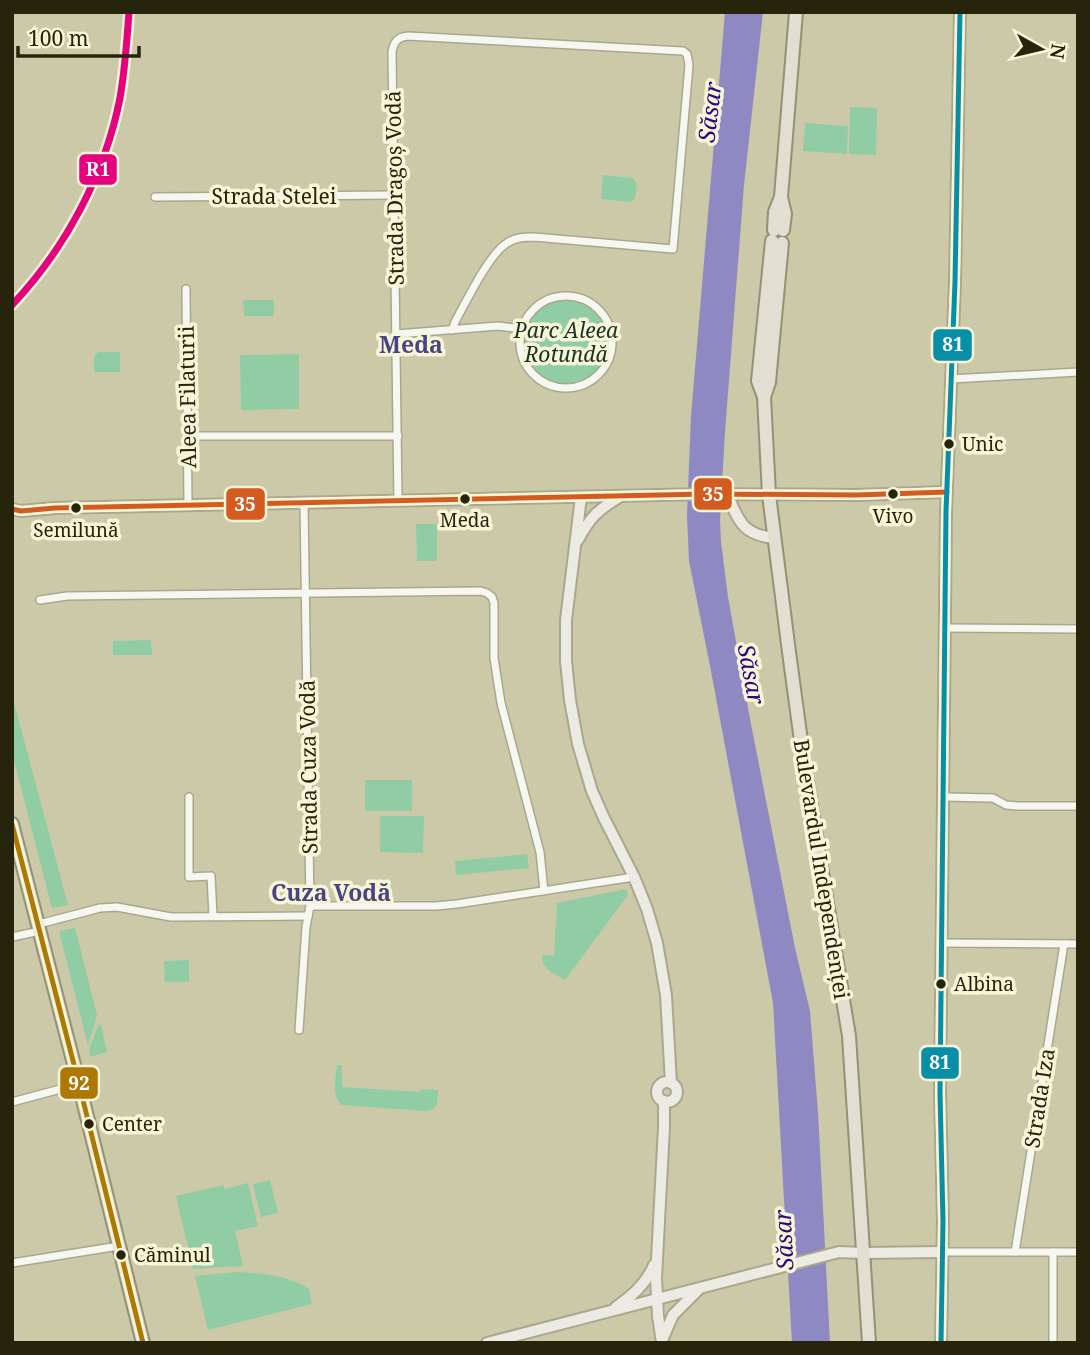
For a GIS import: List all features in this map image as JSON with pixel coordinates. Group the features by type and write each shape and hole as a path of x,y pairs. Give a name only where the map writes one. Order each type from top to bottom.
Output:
{"main road":[{"name":"Bulevardul Independenței","path":"796,12 781,197 785,214 778,236 758,381 764,397 769,495 804,763 849,1036 869,1343"},
{"path":"12,824 143,1343"}],"street":[{"path":"941,1343 943,1221 940,1093 945,628 960,12"},
{"name":"Strada Dragoș Vodă","path":"398,501 392,52 397,40 408,36 678,49 687,54 689,65 673,249 534,237 517,238 508,242 493,258 452,330"},
{"name":"Strada Stelei","path":"155,197 394,195"},
{"name":"Aleea Filaturii","path":"186,289 188,505"},
{"path":"560,296 583,299 601,312 609,325 612,340 610,355 604,369 587,384 572,388 550,386 537,378 524,361 520,345 522,329 533,310 545,301 560,296"},
{"path":"396,334 498,326 522,329"},
{"path":"951,379 1078,372"},
{"path":"188,436 398,436"},
{"path":"12,509 21,511 188,505 947,492"},
{"path":"727,494 737,518 750,532 761,537 775,538"},
{"path":"581,497 565,635 574,721 584,767 593,792 634,877 649,918 661,960 667,1004 668,1083 659,1086 657,1092 659,1098 668,1101 656,1259 662,1342"},
{"path":"575,545 596,512 618,497"},
{"name":"Strada Cuza Vodă","path":"299,1030 310,906 304,503"},
{"path":"12,517 33,509"},
{"path":"40,600 67,596 487,593 494,603 493,648 497,681 540,852 544,891"},
{"path":"945,628 1078,629"},
{"path":"189,797 190,877 211,876 212,916"},
{"path":"943,797 993,798 1006,805 1017,806 1078,806"},
{"path":"310,906 436,906 634,877"},
{"path":"12,937 100,908 130,909 171,917 308,916"},
{"path":"942,943 1078,944"},
{"name":"Strada Iza","path":"1014,1252 1064,944"},
{"path":"12,1102 79,1084"},
{"path":"12,1263 119,1246"},
{"path":"487,1343 839,1252 1078,1252"},
{"path":"1053,1252 1053,1343"},
{"path":"612,1310 634,1295 652,1271 656,1259"},
{"path":"662,1342 673,1315 698,1289"}],"green space":[{"path":"850,107 877,108 876,155 849,154"},
{"path":"805,123 848,126 847,154 803,151"},
{"path":"603,175 632,178 636,184 635,198 630,202 601,199"},
{"name":"Parc Aleea Rotundă","path":"566,298 583,302 597,311 606,325 610,342 606,359 597,373 583,382 566,386 549,382 535,373 526,359 522,342 526,325 535,311 549,302"},
{"path":"243,300 274,300 274,316 244,316"},
{"path":"99,352 120,352 120,372 94,372 94,356"},
{"path":"299,354 299,409 241,410 240,355"},
{"path":"416,524 437,524 437,561 417,561"},
{"path":"151,640 152,655 113,655 113,641"},
{"path":"12,695 68,905 52,908 12,753"},
{"path":"365,780 412,780 412,811 365,811"},
{"path":"380,816 424,816 423,853 380,852"},
{"path":"527,854 529,868 456,875 455,861"},
{"path":"626,889 628,895 565,980 546,967 542,955 554,956 557,903"},
{"path":"75,928 97,1015 88,1045 59,931"},
{"path":"189,960 189,982 165,982 164,961"},
{"path":"101,1024 107,1052 90,1057 89,1049"},
{"path":"337,1065 342,1065 342,1087 420,1092 421,1089 438,1090 437,1105 432,1110 425,1111 342,1105 335,1092"},
{"path":"270,1180 278,1213 261,1217 253,1184"},
{"path":"248,1183 258,1226 235,1231 243,1266 193,1269 176,1196 223,1185 225,1189"},
{"path":"235,1272 264,1274 301,1284 309,1289 312,1304 208,1330 195,1276"}],"shaded area":[{"path":"725,12 763,12 744,185 725,432 721,542 750,719 810,1011 830,1343 792,1343 773,1003 689,561 687,516 691,416"}],"transit line":[{"name":"R1","path":"12,305 50,259 81,209 93,182 120,98 129,12"},
{"name":"81","path":"941,1343 943,1221 940,1093 946,512 955,282 960,12"},
{"name":"35","path":"12,509 21,511 55,508 706,494 856,495 947,492"},
{"name":"92","path":"12,824 143,1343"}],"place":[{"name":"Unic","path":"949,444"},
{"name":"Vivo","path":"893,494"},
{"name":"Meda","path":"465,499"},
{"name":"Semilună","path":"76,508"},
{"name":"Albina","path":"941,984"},
{"name":"Center","path":"89,1124"},
{"name":"Căminul","path":"121,1255"}],"district":[{"name":"Meda","path":"411,344"},
{"name":"Cuza Vodă","path":"331,892"}],"water label":[{"name":"Săsar","path":"709,112"},
{"name":"Săsar","path":"752,674"},
{"name":"Săsar","path":"783,1240"}]}
